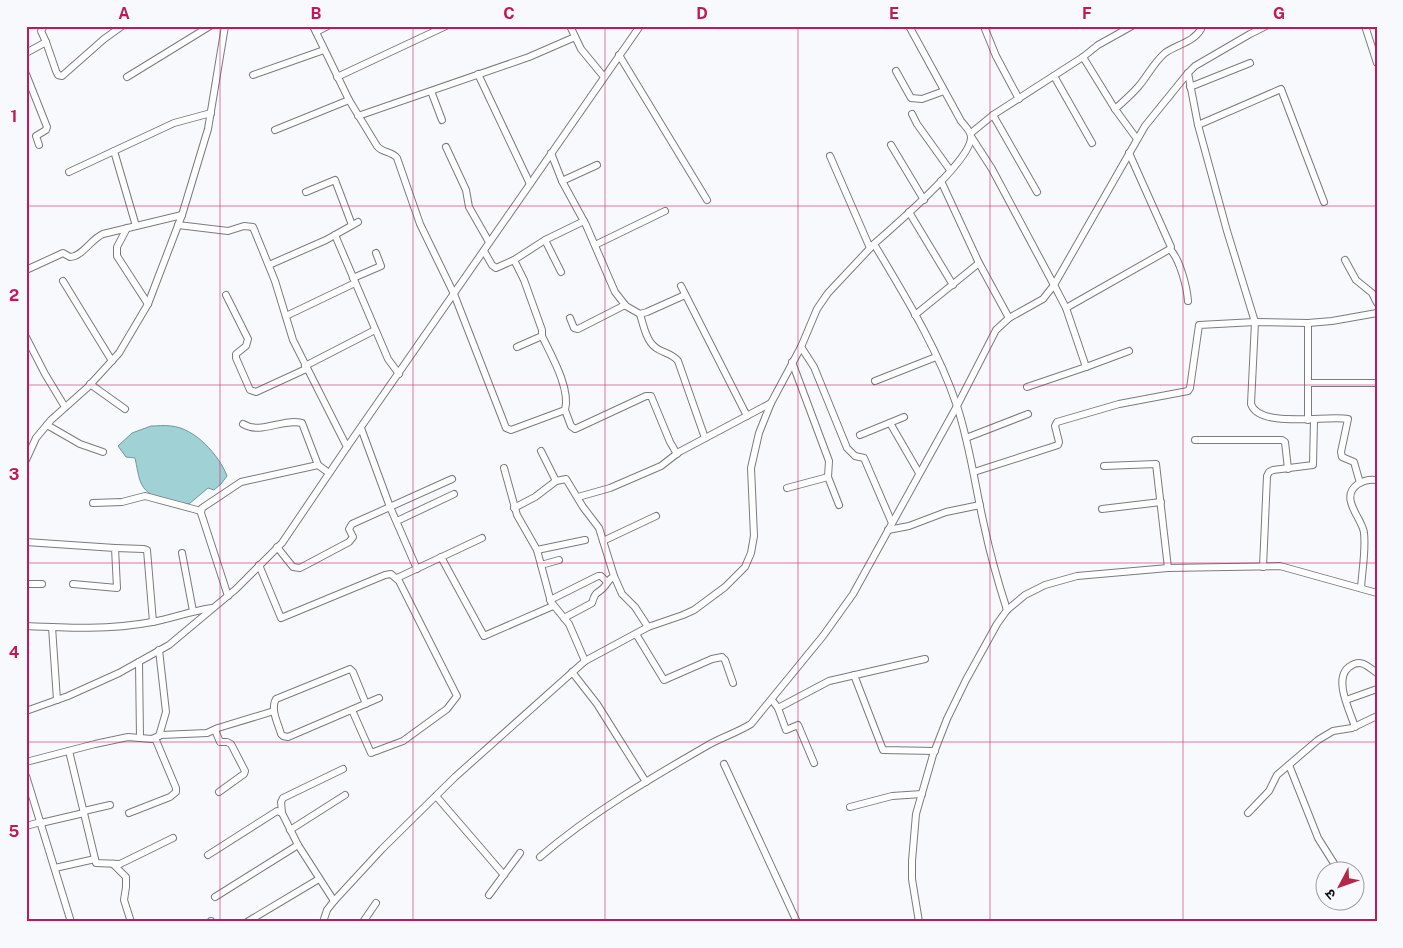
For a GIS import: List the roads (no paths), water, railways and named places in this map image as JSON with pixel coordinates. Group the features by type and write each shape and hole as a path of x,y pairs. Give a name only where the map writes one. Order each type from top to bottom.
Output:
{"street":[{"path":"41,28 56,72 62,76 104,39 122,26"},
{"path":"127,77 210,26"},
{"path":"26,460 36,438 46,425 120,353 148,304 182,215 208,129 225,26"},
{"path":"328,26 314,29 358,116 380,149 398,158 420,224 454,294 506,428 511,430 565,410"},
{"path":"337,77 446,26"},
{"path":"570,26 581,49 604,77"},
{"path":"26,711 58,700 119,673 169,645 228,596 277,547 640,26"},
{"path":"909,26 961,121 992,169 1066,308 1086,367"},
{"path":"324,921 327,910 334,901 382,849 436,796 585,661 648,627 694,610 725,587 745,567 751,553 754,536 751,468 759,433 771,403 801,347 818,309 828,293 872,246 924,200 965,155 970,146 971,136 993,115 1083,57 1098,45 1132,26"},
{"path":"1115,110 1137,88 1163,55 1175,46 1191,40 1201,30 1200,26"},
{"path":"540,857 570,833 646,782 718,740 751,724 772,700 823,636 853,594 957,406 996,330 1009,318 1043,299 1054,285 1137,139 1188,73 1195,66 1266,26"},
{"path":"1365,26 1377,63"},
{"path":"985,29 996,56 1019,99"},
{"path":"358,116 529,57 575,37"},
{"path":"26,53 46,42"},
{"path":"253,75 324,50"},
{"path":"619,55 707,200"},
{"path":"1083,57 1115,110 1137,139"},
{"path":"1190,87 1250,63"},
{"path":"896,71 911,98 922,99 944,91"},
{"path":"1188,73 1198,125 1227,231 1255,322 1252,361 1253,409 1262,415 1311,420 1348,420 1341,452 1342,457 1354,462 1360,483"},
{"path":"26,74 47,127 46,130 36,136 39,145"},
{"path":"478,74 530,184"},
{"path":"1054,76 1092,142"},
{"path":"1198,125 1280,89 1324,202"},
{"path":"431,90 442,120"},
{"path":"275,130 349,100"},
{"path":"70,172 174,123 211,113"},
{"path":"912,114 950,170"},
{"path":"993,115 1037,192"},
{"path":"891,144 924,200"},
{"path":"446,147 466,190 469,207 489,242"},
{"path":"114,151 136,226"},
{"path":"551,153 562,181 595,244 615,292 625,305 640,314 685,295"},
{"path":"1129,153 1171,246 1170,249 1174,253 1188,301"},
{"path":"830,156 872,246 914,315 936,357 957,406 999,585 1008,610"},
{"path":"562,181 597,165"},
{"path":"269,265 355,224 335,180 306,192"},
{"path":"941,181 979,263 1009,318"},
{"path":"595,244 664,212"},
{"path":"909,212 953,285"},
{"path":"26,270 63,253 72,258 97,236 182,215"},
{"path":"484,252 496,268 514,260 545,240 584,221"},
{"path":"178,225 228,231 250,226 256,232 269,265 293,340 347,446"},
{"path":"127,228 117,247 117,256 148,304"},
{"path":"334,235 388,359 399,374"},
{"path":"545,240 561,272"},
{"path":"1066,308 1170,249"},
{"path":"286,316 381,266 376,253"},
{"path":"514,260 530,297 542,330 542,336 561,378 567,403 565,410 571,426 576,429 646,396 651,396 677,454"},
{"path":"1345,260 1356,280 1372,293 1377,303"},
{"path":"914,315 979,263"},
{"path":"63,281 112,361"},
{"path":"681,286 747,416"},
{"path":"226,295 248,340 246,346 236,354 236,358 250,390 256,392 306,368 375,330"},
{"path":"570,318 574,328 578,330 625,305"},
{"path":"974,472 1058,445 1060,442 1055,426 1057,422 1119,404 1188,391 1199,325 1255,322 1308,323 1377,313"},
{"path":"640,314 651,343 659,350 673,355 678,361 705,438"},
{"path":"1263,566 1268,472 1313,465 1308,323"},
{"path":"517,348 542,336"},
{"path":"26,337 65,407"},
{"path":"801,347 814,367 847,448 855,456 864,458 892,523"},
{"path":"1027,387 1129,351"},
{"path":"875,381 936,357"},
{"path":"792,362 829,460 827,473 839,504"},
{"path":"1309,383 1377,383"},
{"path":"90,384 126,409"},
{"path":"578,497 610,488 661,466 677,454 771,403"},
{"path":"966,438 1028,414"},
{"path":"860,435 904,417"},
{"path":"243,424 249,428 256,429 292,422 302,423 318,465 329,472"},
{"path":"890,422 919,473"},
{"path":"46,425 80,444 103,452"},
{"path":"361,428 390,507 417,569"},
{"path":"1195,440 1282,440 1284,442 1288,469"},
{"path":"541,451 556,482"},
{"path":"1104,466 1154,462 1157,466 1168,568"},
{"path":"201,510 241,482 318,465"},
{"path":"504,468 514,508 538,550 552,603 571,628 585,661"},
{"path":"788,488 828,477"},
{"path":"277,547 293,567 300,568 349,542 352,537 349,529 352,524 452,479"},
{"path":"514,508 535,498 556,482 566,479 583,507 599,528 614,576 622,594 648,627"},
{"path":"1361,588 1364,533 1356,517 1351,496 1354,487 1360,483 1368,480 1377,480"},
{"path":"397,521 454,494"},
{"path":"94,504 122,502 145,496 201,510"},
{"path":"1102,509 1161,502"},
{"path":"888,530 909,526 946,512 980,504"},
{"path":"201,510 228,596"},
{"path":"603,541 656,516"},
{"path":"397,578 482,538"},
{"path":"538,550 585,540"},
{"path":"26,542 144,548 147,550 153,622"},
{"path":"73,584 117,588 116,548"},
{"path":"182,553 193,611"},
{"path":"441,557 484,636 552,603 598,576 602,576 607,582"},
{"path":"541,565 559,560"},
{"path":"259,565 281,618 385,575 391,574 397,578 458,696 447,709 403,741 371,753 352,710"},
{"path":"919,922 912,878 916,814 935,751 947,719 966,680 998,624 1008,610 1025,595 1045,585 1077,576 1168,568 1263,566 1280,566 1377,593"},
{"path":"564,618 590,604 594,594 614,576"},
{"path":"26,584 42,584"},
{"path":"26,626 115,627 153,622 193,611 213,608"},
{"path":"52,627 58,700"},
{"path":"636,634 664,680 712,659 722,657 725,660 733,683"},
{"path":"129,813 170,797 176,792 157,737 166,712 159,650"},
{"path":"778,708 829,681 925,659"},
{"path":"139,662 140,738"},
{"path":"1355,727 1341,680 1346,670 1354,664 1362,662 1377,673"},
{"path":"366,704 350,669 276,699 274,711 281,734 288,737 352,710 366,704 379,698"},
{"path":"572,672 597,704 646,782"},
{"path":"854,675 883,750 935,751"},
{"path":"1346,700 1377,690"},
{"path":"772,700 778,708 786,730 798,725 814,763"},
{"path":"26,762 128,737 140,738 207,733 274,711"},
{"path":"1248,813 1269,791 1277,775 1329,733 1355,727 1377,716"},
{"path":"215,730 220,742 231,744 245,772 219,792"},
{"path":"69,751 96,863 120,864 173,838"},
{"path":"724,764 797,922"},
{"path":"1289,765 1318,838 1332,860"},
{"path":"334,901 298,845 282,813 281,802 283,798 343,769"},
{"path":"26,776 30,797 41,822 71,922"},
{"path":"850,807 892,796 922,794"},
{"path":"290,830 345,795"},
{"path":"436,796 504,875"},
{"path":"26,826 110,806"},
{"path":"208,855 277,811 282,813"},
{"path":"215,897 298,845"},
{"path":"489,895 520,853"},
{"path":"55,868 95,859"},
{"path":"113,864 126,877 124,900 131,922"},
{"path":"247,922 319,879"},
{"path":"363,922 376,903"}],"water":[{"path":"151,426 180,428 197,437 212,451 227,476 214,490 208,488 189,504 170,502 151,494 142,485 135,458 126,457 118,446 132,433"}]}
